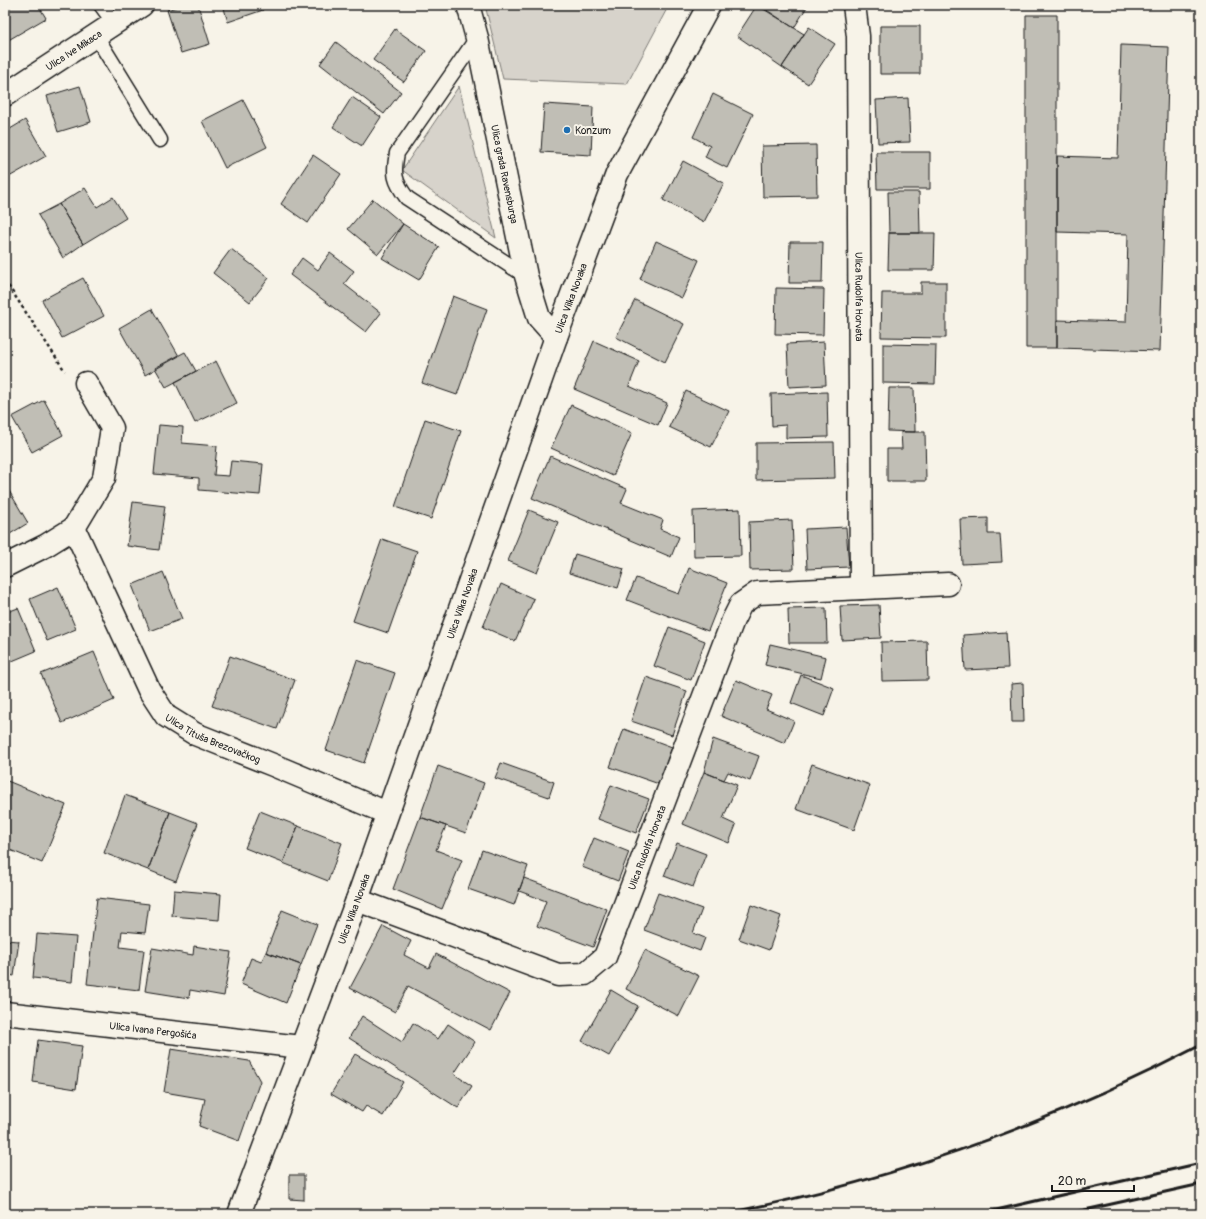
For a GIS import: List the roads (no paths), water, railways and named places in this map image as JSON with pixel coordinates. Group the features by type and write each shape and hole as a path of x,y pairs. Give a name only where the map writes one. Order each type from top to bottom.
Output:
{"street":[{"name":"Ulica Ive Mikaca","path":"5,95 142,5"},
{"name":"Ulica grada Ravensburga","path":"468,5 477,38 526,276 539,318 556,337"},
{"name":"Ulica Vilka Novaka","path":"239,1214 357,900 556,337 618,174 709,5"},
{"name":"Ulica Rudolfa Horvata","path":"854,5 858,44 861,588"},
{"path":"5,566 45,546 74,528 104,478 112,428 86,383"},
{"name":"Ulica Tituša Brezovačkog","path":"74,528 149,690 166,716 195,734 387,813"},
{"name":"Ulica Rudolfa Horvata","path":"357,900 558,975 585,974 605,957 732,620 741,604 758,593 948,584"},
{"name":"Ulica Ivana Pergošića","path":"5,1013 301,1047"}],"lane":[{"path":"101,5 115,24"},
{"path":"96,36 160,140"},
{"path":"477,38 396,153 394,170 398,185 408,198 526,276"}],"railway":[{"path":"722,1214 785,1201 846,1185 908,1167 968,1147 1027,1125 1086,1100 1144,1074 1201,1045"},
{"path":"979,1214 1201,1163"},
{"path":"1067,1214 1201,1184"}],"place":[{"name":"Konzum","path":"567,130"}]}
